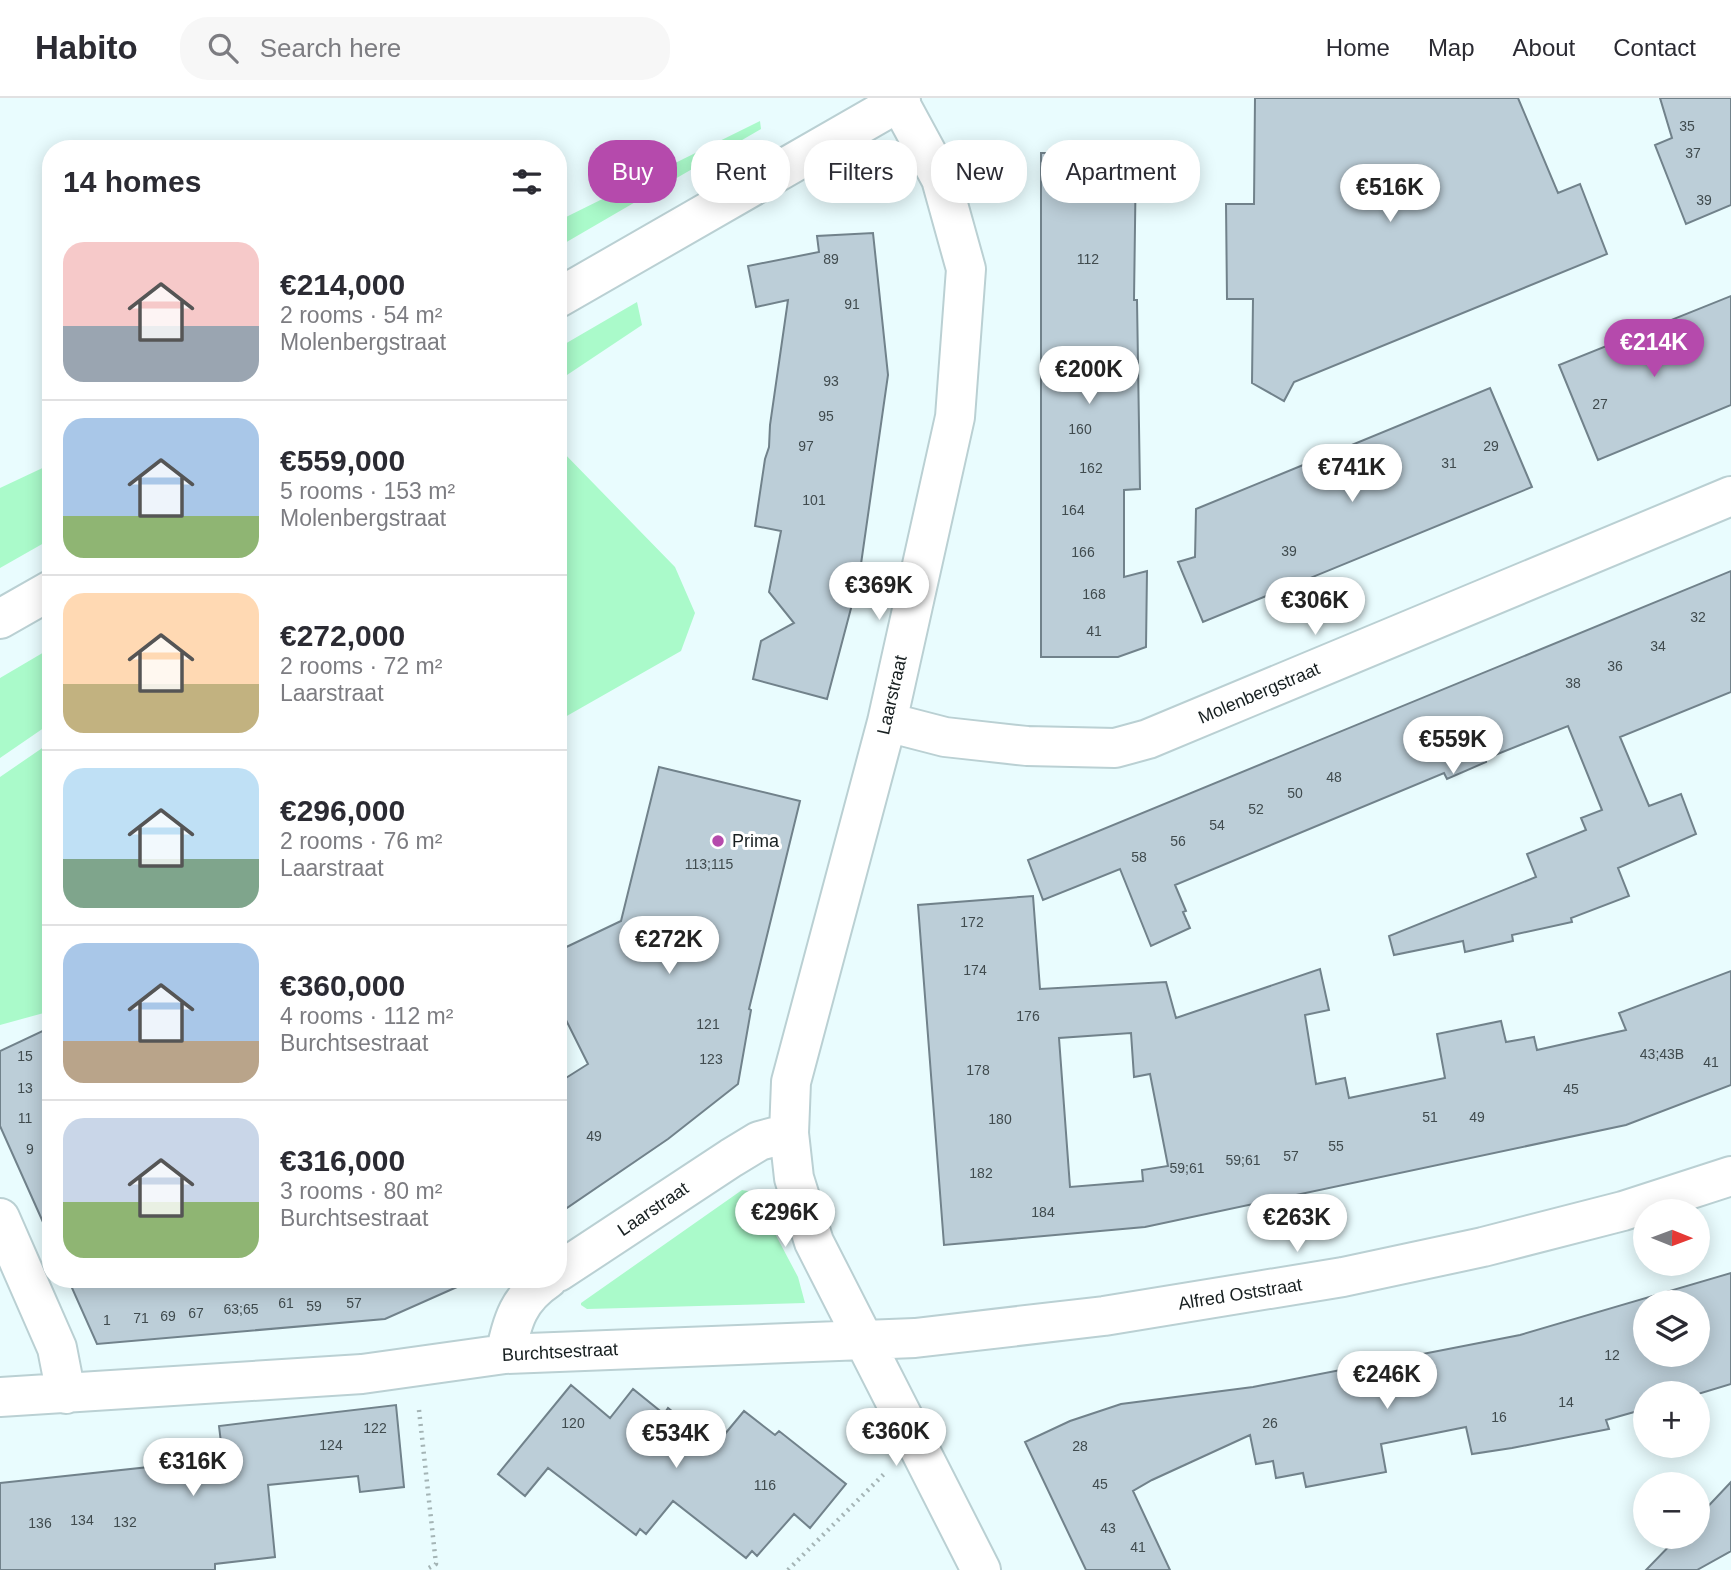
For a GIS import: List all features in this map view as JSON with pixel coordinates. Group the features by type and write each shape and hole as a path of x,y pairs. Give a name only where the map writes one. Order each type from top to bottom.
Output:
{"street":[{"path":"567,293 899,100"},
{"name":"Laarstraat","path":"863,1339 814,1242 794,1178 789,1133 791,1082 887,722 955,417 966,269 941,179 899,100"},
{"name":"Molenbergstraat","path":"887,722 944,737 1027,746 1115,748 1161,733 1731,496"},
{"path":"0,619 42,595"},
{"name":"Laarstraat","path":"567,1266 759,1141 789,1133"},
{"name":"Alfred Oststraat","path":"863,1339 915,1338 1104,1316 1343,1277 1483,1247 1623,1211 1731,1175"},
{"path":"0,1218 57,1349 66,1394"},
{"path":"505,1354 513,1323 530,1291 534,1288"},
{"path":"863,1339 981,1570"},
{"name":"Burchtsestraat","path":"0,1397 362,1374 505,1354 863,1339"}],"path":[{"path":"414,1366 436,1564 425,1570"},
{"path":"788,1570 916,1442"}],"green space":[{"path":"760,121 761,129 742,140 722,140"},
{"path":"691,155 691,170 677,178 677,162"},
{"path":"594,203 634,203 567,242 567,217"},
{"path":"637,302 642,325 567,375 567,343"},
{"path":"567,456 675,567 695,613 681,651 567,716"},
{"path":"42,468 42,544 0,568 0,488"},
{"path":"42,653 42,729 0,758 0,678"},
{"path":"42,748 42,1013 0,1025 0,777"},
{"path":"742,1190 753,1192 798,1277 805,1303 587,1309 581,1305 581,1303"}],"building":[{"path":"1255,98 1518,98 1558,193 1580,184 1607,254 1294,382 1284,401 1252,383 1253,299 1227,299 1226,204 1254,204"},
{"path":"1660,98 1731,98 1731,205 1686,224 1655,145 1672,138"},
{"path":"1041,203 1135,203 1134,300 1137,300 1140,489 1124,490 1124,577 1147,571 1146,647 1118,657 1041,657"},
{"path":"873,233 888,375 859,578 827,699 753,679 761,641 794,623 769,592 781,531 755,526 769,447 788,300 756,307 748,266 819,252 817,236"},
{"path":"1731,296 1731,405 1598,460 1559,365"},
{"path":"1490,388 1532,487 1203,622 1178,562 1195,557 1196,509"},
{"path":"1731,571 1731,692 1620,737 1649,806 1681,794 1696,834 1618,868 1629,896 1571,918 1572,922 1512,935 1513,941 1465,952 1463,941 1394,955 1389,936 1536,877 1527,854 1586,830 1581,818 1602,810 1568,726 1485,759 1486,762 1447,779 1444,773 1175,885 1190,928 1151,946 1120,869 1043,900 1028,860"},
{"path":"659,767 800,801 749,1009 751,1010 738,1084 668,1139 567,1208 567,1077 588,1064 567,1022 567,947 621,921"},
{"path":"1033,896 1040,989 1166,982 1176,1018 1320,969 1329,1010 1305,1015 1316,1084 1345,1078 1349,1098 1445,1078 1437,1034 1501,1021 1506,1042 1534,1037 1537,1050 1626,1030 1619,1013 1731,971 1731,1085 1626,1125 1145,1227 944,1245 918,905","holes":["1131,1033 1134,1077 1150,1074 1168,1166 1142,1170 1143,1181 1070,1187 1059,1038"]},
{"path":"42,1031 42,1220 0,1126 0,1051"},
{"path":"1731,1273 1731,1384 1710,1390 1710,1381 1633,1381 1633,1412 1606,1420 1609,1429 1472,1454 1466,1427 1381,1444 1386,1472 1306,1487 1303,1473 1276,1478 1273,1461 1256,1464 1250,1435 1133,1491 1170,1570 1086,1570 1025,1442 1070,1421 1121,1404 1253,1387 1520,1335 1633,1302 1633,1367 1710,1367 1710,1290 1673,1290"},
{"path":"72,1288 455,1288 385,1319 97,1344"},
{"path":"571,1385 610,1418 633,1389 664,1414 668,1408 715,1446 744,1411 775,1435 779,1431 846,1484 810,1528 794,1514 757,1556 752,1551 746,1558 673,1501 646,1534 640,1529 636,1535 548,1468 525,1496 498,1474"},
{"path":"396,1405 404,1487 360,1492 358,1476 268,1485 275,1557 215,1564 215,1570 0,1570 0,1483 223,1459 219,1426"},
{"path":"1731,1482 1731,1551 1697,1570 1646,1570 1666,1549 1710,1549 1710,1504"}],"place":[{"name":"Prima","path":"718,841"}]}
